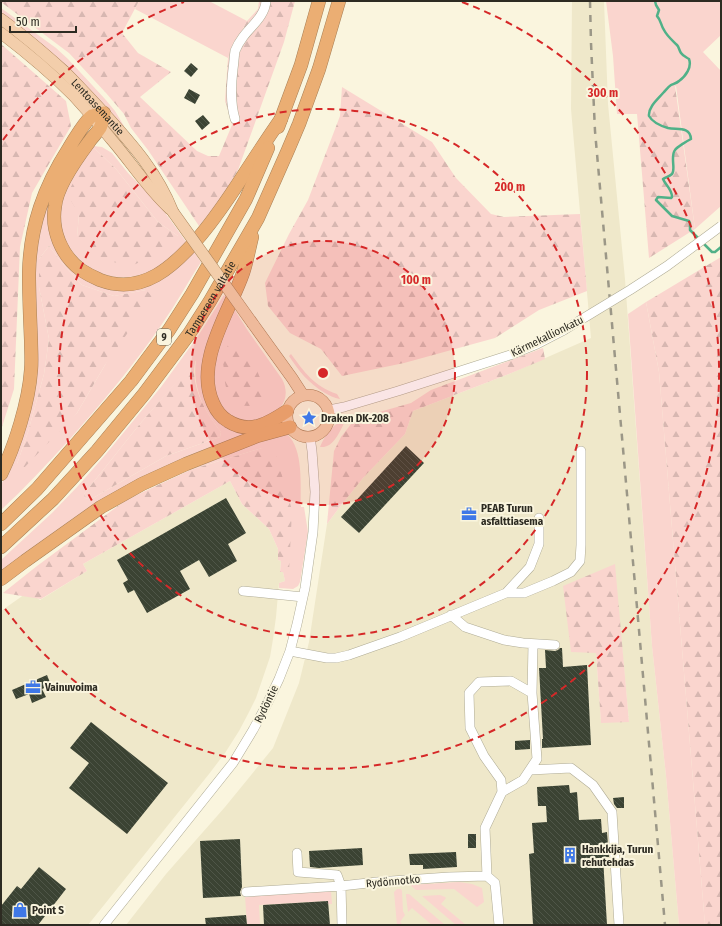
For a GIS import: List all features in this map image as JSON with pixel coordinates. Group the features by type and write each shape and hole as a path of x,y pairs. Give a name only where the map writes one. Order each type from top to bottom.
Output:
{"highway":[{"name":"Tampereen valtatie","path":"1,524 37,489 132,381 169,330 196,288 246,199 281,119 301,65 319,1"},
{"name":"Tampereen valtatie","path":"1,547 53,500 97,451 144,394 189,334 210,301 258,218 299,124 340,1"},
{"path":"98,115 100,127 75,162 56,198 54,210 55,227 62,249 72,262 82,271 105,282 119,284 141,282 155,276 171,265 189,248 228,199 281,119"},
{"path":"1,474 11,453 18,432 30,381 31,356 29,273 35,223 45,192 54,172 79,131 98,115"},
{"path":"258,218 243,273 214,345 208,366 208,384 211,399 219,412 224,418 234,424 255,427 270,422 287,411"},
{"path":"1,579 101,507 142,484 186,464 257,436 290,427"}],"main road":[{"name":"Lentoasemantie","path":"1,19 41,50 64,72 98,115"},
{"name":"Lentoasemantie","path":"1,33 23,50 73,95 121,131 149,166 173,212"},
{"name":"Lentoasemantie","path":"100,127 161,201 173,212 303,395"},
{"path":"303,395 316,395 321,398 326,403 330,415 327,427 319,434 310,437 297,434 288,423 287,411 291,402 296,397 303,395"}],"street":[{"path":"235,119 232,108 231,83 236,49 243,37 263,11 266,1"},
{"name":"Kärmekallionkatu","path":"329,410 344,407 473,367 530,347 564,330 630,290 667,266 721,226"},
{"name":"Rydöntie","path":"104,925 233,763 268,704 290,651 303,597 315,514 315,485 310,437"},
{"path":"290,651 327,658 336,658 349,655 400,637 506,593 524,593 571,572 580,561 581,451"},
{"path":"506,593 530,567 539,544 539,518"},
{"path":"243,591 303,597"},
{"path":"451,615 465,627 504,640 532,644 555,645"},
{"path":"502,792 524,780 537,759 532,693 532,644"},
{"path":"499,925 495,883 487,876 485,828 502,792 500,780 484,756 470,728 469,693 479,682 511,681 532,693"},
{"path":"530,770 571,768 593,785 612,812 619,925"},
{"path":"297,853 298,872 337,875 341,886 342,925"},
{"name":"Rydönnotko","path":"246,892 449,877 487,876"}],"shaded area":[{"path":"572,1 604,1 608,104 625,279 652,646 666,776 679,925 126,925 166,874 225,807 273,748 299,683 309,642 327,524 363,478 405,434 413,411 509,374 591,338 571,109","holes":["614,565 629,721 601,722 596,653"]},
{"path":"230,481 242,504 269,529 278,549 278,560 281,561 280,572 283,572 285,581 279,583 270,657 256,698 248,714 225,753 88,925 1,925 1,611 28,592 40,600 87,571 83,564"}],"green space":[{"path":"1,1 139,1 122,33 138,53 171,72 140,97 197,151 208,156 219,156 232,125 225,100 228,58 247,21 258,9 259,1 295,1 284,42 238,170 225,192 199,226 148,150 131,128 124,114 106,93 69,53"},
{"path":"139,1 209,1 247,21 228,58 135,9"},
{"path":"606,1 721,1 721,35 703,52 721,71 721,206 695,229 676,86 660,94 646,114 617,114 613,56"},
{"path":"1,8 56,48 68,59 105,99 115,111 124,126 123,127 36,39 1,13"},
{"path":"1,44 66,101 71,126 32,193 20,247 14,389 1,430"},
{"path":"675,86 695,229 649,258 637,114 646,114 660,94"},
{"path":"342,87 432,142 456,178 491,214 504,217 580,214 587,291 539,310 495,338 404,363 342,376 321,349 290,333 268,306 265,283 289,234 308,200 340,116"},
{"path":"83,138 84,139 59,182 58,250 120,290 193,250 201,262 162,324 117,384 61,449 1,510 1,485 10,467 37,345 35,269 37,236 54,181","holes":["49,246 82,285 114,296 146,290 77,413 17,464 28,432 44,374 49,339 39,287 39,259"]},
{"path":"93,146 102,147 112,153 128,173 164,211 187,243 176,254 151,271 136,276 119,277 104,275 90,268 78,258 68,246 62,231 60,216 62,199 75,171","holes":["93,147 116,169 158,222 178,236 77,237 79,214"]},
{"path":"93,147 116,169 158,222 178,236 163,252 131,266 91,257 77,237 79,214 67,194"},
{"path":"49,246 82,285 114,296 146,290 153,297 105,365 77,413 20,472 17,464 28,432 44,374 49,339 39,287 39,259"},
{"path":"721,257 721,925 705,925 659,372 646,302"},
{"path":"224,295 228,298 208,399 253,431 195,455 1,573 1,560 52,513 78,486 161,387 198,336","holes":["196,360 195,370 201,398 209,415 221,432 220,437 166,456 93,498 85,498 84,494 139,425"]},
{"path":"646,302 659,372 705,925 679,925 666,776 652,646 628,314"},
{"path":"233,307 285,385 285,397 281,407 277,411 254,422 241,421 224,411 218,402 214,386 213,378 215,360"},
{"path":"234,343 241,347 252,359 266,394 262,403 253,406 245,406 234,401 230,396 225,382 223,360 228,345"},
{"path":"543,348 545,359 413,411 405,434 363,478 327,524 334,451 341,437 355,419 411,403 431,390"},
{"path":"291,354 316,383 337,394 340,399 325,393 309,381 300,372 289,356"},
{"path":"196,359 194,372 197,389 207,412 221,432 220,437 166,456 93,498 85,498 84,494 139,425"},
{"path":"342,421 344,423 335,440 330,445 320,447 329,432 335,425"},
{"path":"287,434 296,449 299,458 301,507 304,507 308,532 300,582 298,586 293,589 279,588 279,583 285,581 283,572 289,571 262,448 190,470 255,442"},
{"path":"262,448 276,455 292,510 289,572 280,572 281,561 278,560 278,549 269,529 242,504 230,481 83,564 87,571 41,599 3,593 126,500 190,470"},
{"path":"615,564 629,722 601,723 596,653 571,652 563,586"},
{"path":"459,882 472,884 482,888 484,902 477,907 454,889 416,890 410,885"},
{"path":"397,889 401,889 402,891 403,911 405,915 400,922 403,925 397,925 394,892"},
{"path":"329,890 331,892 332,904 328,904 328,901 259,905 260,925 247,925 245,896"},
{"path":"406,894 409,894 445,925 432,925 412,908 408,912"},
{"path":"440,895 446,898 441,904 466,925 456,925 422,896"}],"building":[{"path":"191,63 198,69 191,77 184,71"},
{"path":"189,89 200,95 195,104 184,98"},
{"path":"203,115 210,123 202,130 195,121"},
{"path":"406,446 424,463 359,533 341,517"},
{"path":"226,498 246,533 228,544 237,561 209,577 199,560 180,571 190,589 147,613 134,590 128,593 123,583 128,580 117,560"},
{"path":"562,648 563,667 587,665 591,745 542,748 543,739 539,668 546,668 545,650 555,651"},
{"path":"47,675 51,685 42,689 46,697 32,703 29,694 16,699 12,690"},
{"path":"91,722 168,783 127,834 69,788 89,763 70,748"},
{"path":"530,740 530,749 515,750 515,741"},
{"name":"Hankkija, Turun rehutehdas","path":"569,785 570,793 577,792 579,820 601,819 602,833 607,832 609,857 603,857 607,925 533,925 529,854 534,853 532,823 547,822 546,806 538,806 537,787"},
{"path":"624,797 624,808 617,808 614,804 613,798"},
{"path":"468,834 476,834 476,848 468,848"},
{"path":"240,839 241,896 203,898 200,841"},
{"path":"362,848 363,865 319,868 310,867 309,851"},
{"path":"456,852 457,867 423,869 423,865 410,865 409,854"},
{"path":"39,867 66,889 38,925 1,925 1,906 17,886 21,889"},
{"path":"328,901 330,925 264,925 263,905"},
{"path":"246,915 247,925 206,925 205,918"}],"waterway":[{"path":"655,1 659,10 657,16 663,28 668,36 678,46 680,52 689,59 690,65 684,77 671,85 654,103 650,109 649,116 655,122 668,128 686,130 691,139 675,150 673,156 673,172 671,175 663,179 670,190 672,197 658,197 656,200 672,216 689,221 690,230 712,252 715,252 721,247"}],"railway":[{"path":"590,1 595,131 665,925"}],"place":[{"name":"Draken DK-208","path":"309,418"},
{"name":"PEAB Turun asfalttiasema","path":"469,514"},
{"name":"Vainuvoima","path":"33,687"},
{"name":"Hankkija, Turun rehutehdas","path":"570,855"},
{"name":"Point S","path":"20,910"}]}
